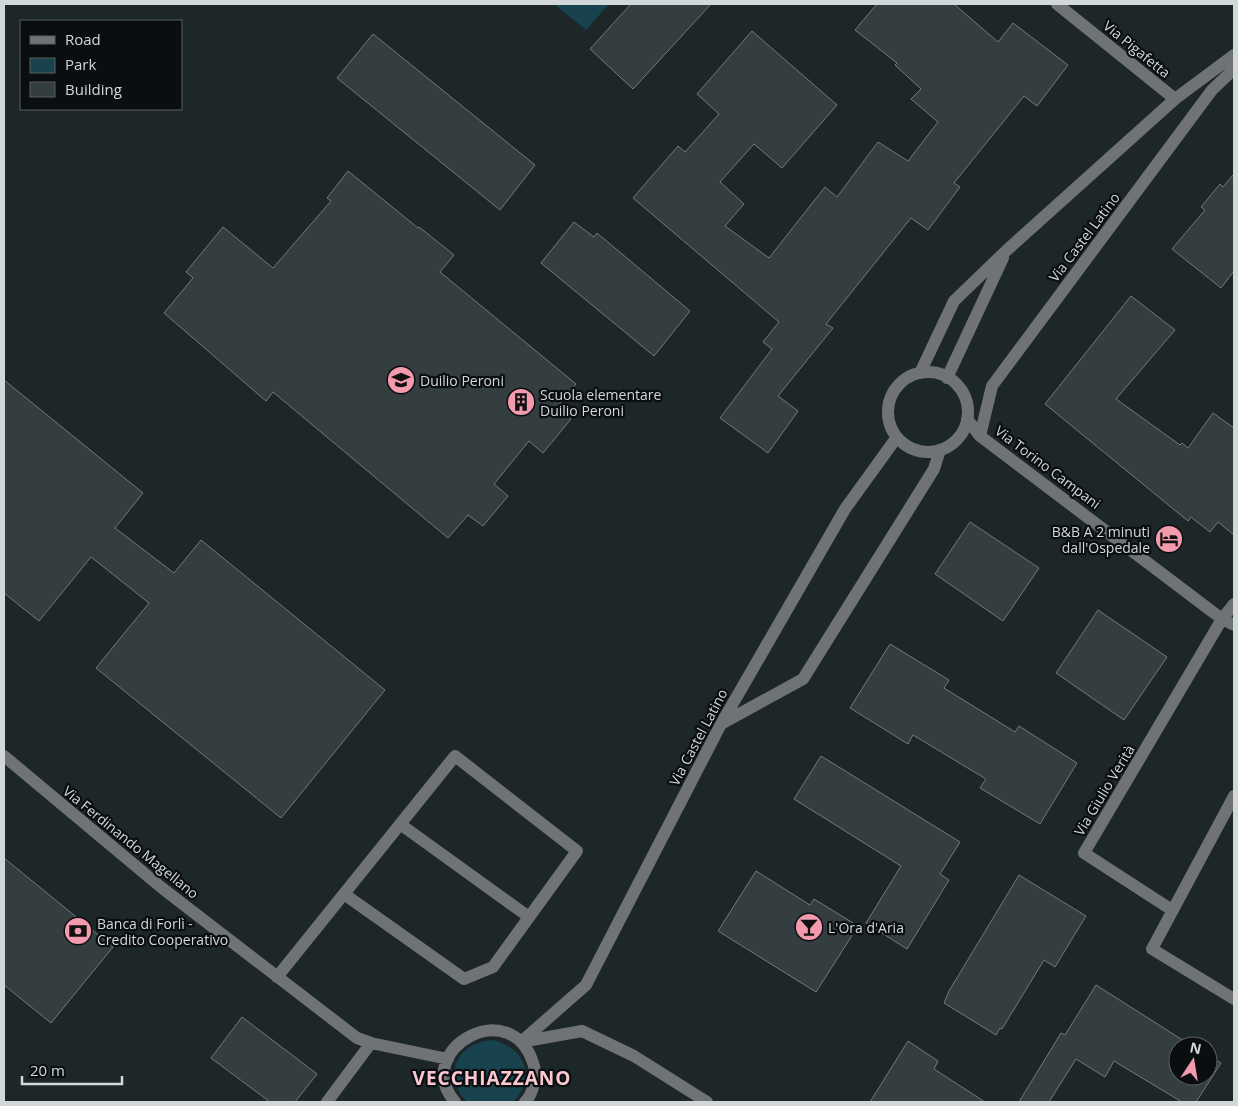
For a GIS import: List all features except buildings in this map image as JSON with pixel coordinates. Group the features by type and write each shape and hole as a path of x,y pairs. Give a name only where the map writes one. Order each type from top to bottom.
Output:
{"street":[{"name":"Via Pigafetta","path":"1057,4 1175,99"},
{"path":"920,373 954,302 1007,250 1175,99 1234,55"},
{"name":"Via Castel Latino","path":"980,436 992,386 1212,90 1234,69"},
{"path":"947,378 1007,250"},
{"path":"929,372 947,378 956,385 963,395 967,406 967,419 958,438 940,450 916,450 906,445 897,437 890,426 887,412 890,398 897,387 907,378 920,373 929,372"},
{"name":"Via Torino Campani","path":"967,419 980,436 1089,516 1222,619 1234,626"},
{"name":"Via Castel Latino","path":"520,1042 586,985 721,724 845,509 897,437"},
{"path":"721,724 803,679 934,469 940,450"},
{"path":"1222,619 1234,604"},
{"name":"Via Giulio Verità","path":"1172,910 1084,853 1222,619"},
{"name":"Via Ferdinando Magellano","path":"4,756 162,888 357,1038 371,1043 448,1059"},
{"path":"277,977 455,756 578,851 493,967 464,979 344,894"},
{"path":"1234,796 1152,949 1234,999"},
{"path":"400,824 529,917"},
{"path":"455,1102 446,1087 445,1073 448,1059 455,1046 466,1037 480,1031 494,1030 508,1034 520,1042 530,1054 535,1069 534,1085 525,1102"},
{"path":"520,1042 582,1032 634,1056 707,1102"},
{"path":"327,1102 371,1043"}],"green space":[{"path":"554,4 609,4 586,30"},
{"path":"492,1040 513,1049 519,1056 524,1064 526,1073 524,1083 513,1102 467,1102 459,1092 455,1082 454,1072 457,1062 469,1047 480,1042"}],"place":[{"name":"Duilio Peroni","path":"401,380"},
{"name":"Scuola elementare Duilio Peroni","path":"521,402"},
{"name":"B&B A 2 minuti dall'Ospedale","path":"1169,539"},
{"name":"L'Ora d'Aria","path":"809,927"},
{"name":"Banca di Forlì - Credito Cooperativo","path":"78,931"}],"district":[{"name":"VECCHIAZZANO","path":"492,1078"}]}
